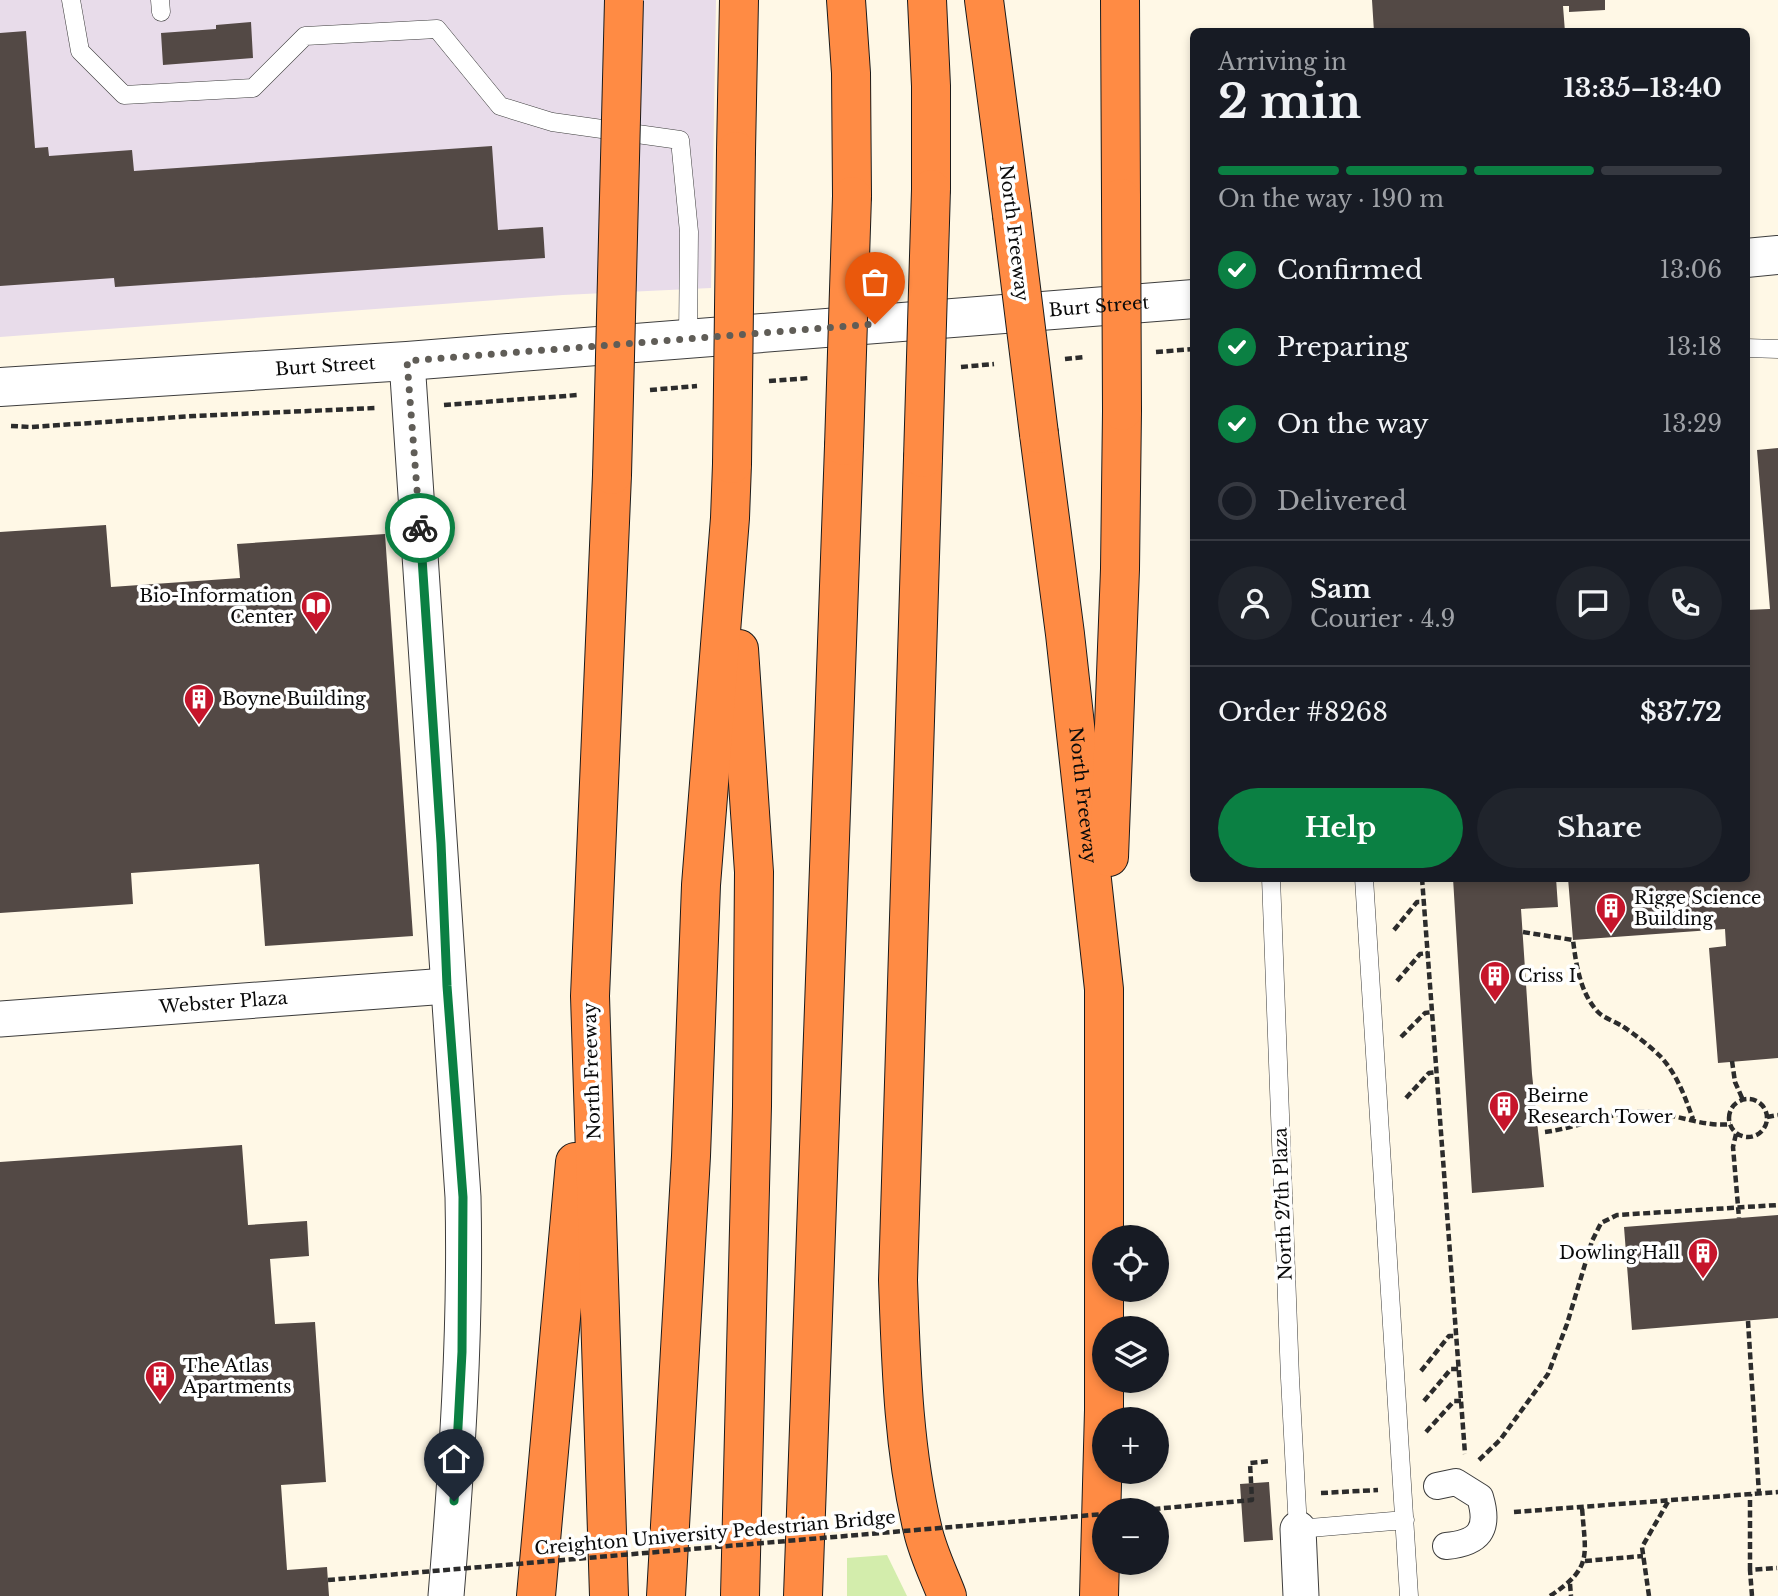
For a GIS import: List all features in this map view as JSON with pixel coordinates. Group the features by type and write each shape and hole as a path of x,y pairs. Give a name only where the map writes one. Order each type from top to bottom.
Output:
{"highway":[{"name":"North Freeway","path":"609,1596 590,996 612,475 624,0"},
{"path":"666,1596 691,1156 701,884 730,518 739,0"},
{"path":"803,1596 852,196 846,0"},
{"path":"927,0 931,86 931,189 898,1280 908,1451 924,1533 947,1596"},
{"name":"North Freeway","path":"985,0 1065,634 1104,989 1104,1410 1099,1596"},
{"path":"1104,989 1120,559 1121,0"},
{"path":"730,518 754,872 752,1106 740,1596"},
{"path":"536,1596 590,996"}],"street":[{"path":"1750,258 1778,256"},
{"name":"Burt Street","path":"0,387 407,361 1190,299"},
{"path":"407,361 441,843 447,986 462,1164 464,1277 460,1422 446,1596"},
{"name":"Webster Plaza","path":"0,1019 447,986"},
{"path":"1446,1546 1466,1544 1481,1531 1485,1514 1480,1497 1453,1480"},
{"path":"1298,1529 1301,1596"}],"lane":[{"path":"71,0 80,51 124,95 253,88 305,36 437,29 500,106 552,122 680,140 689,232 688,339"},
{"path":"1750,348 1778,349"},
{"name":"North 27th Plaza","path":"1270,882 1298,1529"},
{"path":"1363,882 1409,1596"},
{"path":"1298,1529 1405,1520"}],"path":[{"path":"1422,882 1461,1401 1453,1480"},
{"path":"1417,902 1424,902"},
{"path":"1523,932 1573,940 1581,979 1598,1012 1625,1028 1659,1054 1684,1093 1693,1119"},
{"path":"1420,954 1428,953"},
{"path":"1426,1013 1433,1012"},
{"path":"1732,1062 1735,1082 1743,1100"},
{"path":"1429,1073 1437,1072"},
{"path":"1743,1100 1761,1103 1767,1117 1764,1130 1759,1135 1743,1137 1736,1133 1731,1124 1733,1106 1743,1100"},
{"path":"1545,1132 1637,1112 1658,1112 1711,1124 1731,1124"},
{"path":"1767,1117 1778,1115"},
{"path":"1736,1133 1733,1147 1739,1218"},
{"path":"1453,1480 1500,1440 1548,1374 1567,1324 1591,1241 1601,1223 1616,1215 1778,1205"},
{"path":"1748,1321 1759,1494"},
{"path":"1448,1336 1456,1336"},
{"path":"1451,1369 1459,1369"},
{"path":"1454,1401 1461,1401"},
{"path":"1485,1514 1778,1492"},
{"path":"1750,1494 1752,1596"},
{"path":"1649,1596 1642,1547 1669,1500"},
{"path":"1169,1508 1241,1502"},
{"path":"1550,1596 1570,1583 1585,1561 1581,1507"},
{"name":"Creighton University Pedestrian Bridge","path":"328,1580 1092,1515"},
{"path":"1585,1561 1643,1556"},
{"path":"1750,1570 1777,1568"},
{"path":"1570,1583 1571,1596"}],"shaded area":[{"path":"0,0 716,0 711,288 563,295 0,337"}],"green space":[{"path":"887,1555 907,1596 847,1596 847,1558"}],"building":[{"path":"1372,0 1605,0 1605,10 1569,12 1569,6 1563,6 1565,28 1374,28"},
{"path":"251,22 253,58 163,65 161,33 216,29 216,25"},
{"path":"26,31 35,148 48,147 49,156 132,150 134,171 492,146 498,230 543,227 545,258 115,287 114,278 0,286 0,33"},
{"name":"Rigge Science Building","path":"1778,448 1778,1058 1718,1063 1709,948 1726,946 1725,929 1573,940 1568,882 1750,882 1750,610 1770,609 1757,450"},
{"name":"Boyne Building","path":"106,525 111,587 240,578 237,544 385,534 413,936 265,946 259,864 131,873 133,904 0,913 0,532"},
{"name":"Criss I","path":"1453,882 1556,882 1558,907 1521,909 1532,1074 1544,1187 1472,1193"},
{"name":"The Atlas Apartments","path":"242,1145 248,1225 307,1221 309,1256 270,1259 275,1324 315,1322 326,1482 281,1485 287,1570 327,1567 329,1596 0,1596 0,1162"},
{"name":"Dowling Hall","path":"1778,1215 1778,1318 1632,1330 1624,1227"},
{"path":"1269,1482 1273,1540 1244,1542 1240,1484"}],"way so far":[{"path":"420,528 407,361 875,324"}],"place":[{"name":"Bio-Information Center","path":"316,633"},
{"name":"Boyne Building","path":"199,726"},
{"name":"Rigge Science Building","path":"1611,935"},
{"name":"Criss I","path":"1495,1003"},
{"name":"Beirne Research Tower","path":"1504,1133"},
{"name":"Dowling Hall","path":"1703,1280"},
{"name":"The Atlas Apartments","path":"160,1403"}],"route":[{"path":"420,528 441,843 447,986 462,1164 464,1277 460,1422 454,1501"}]}
